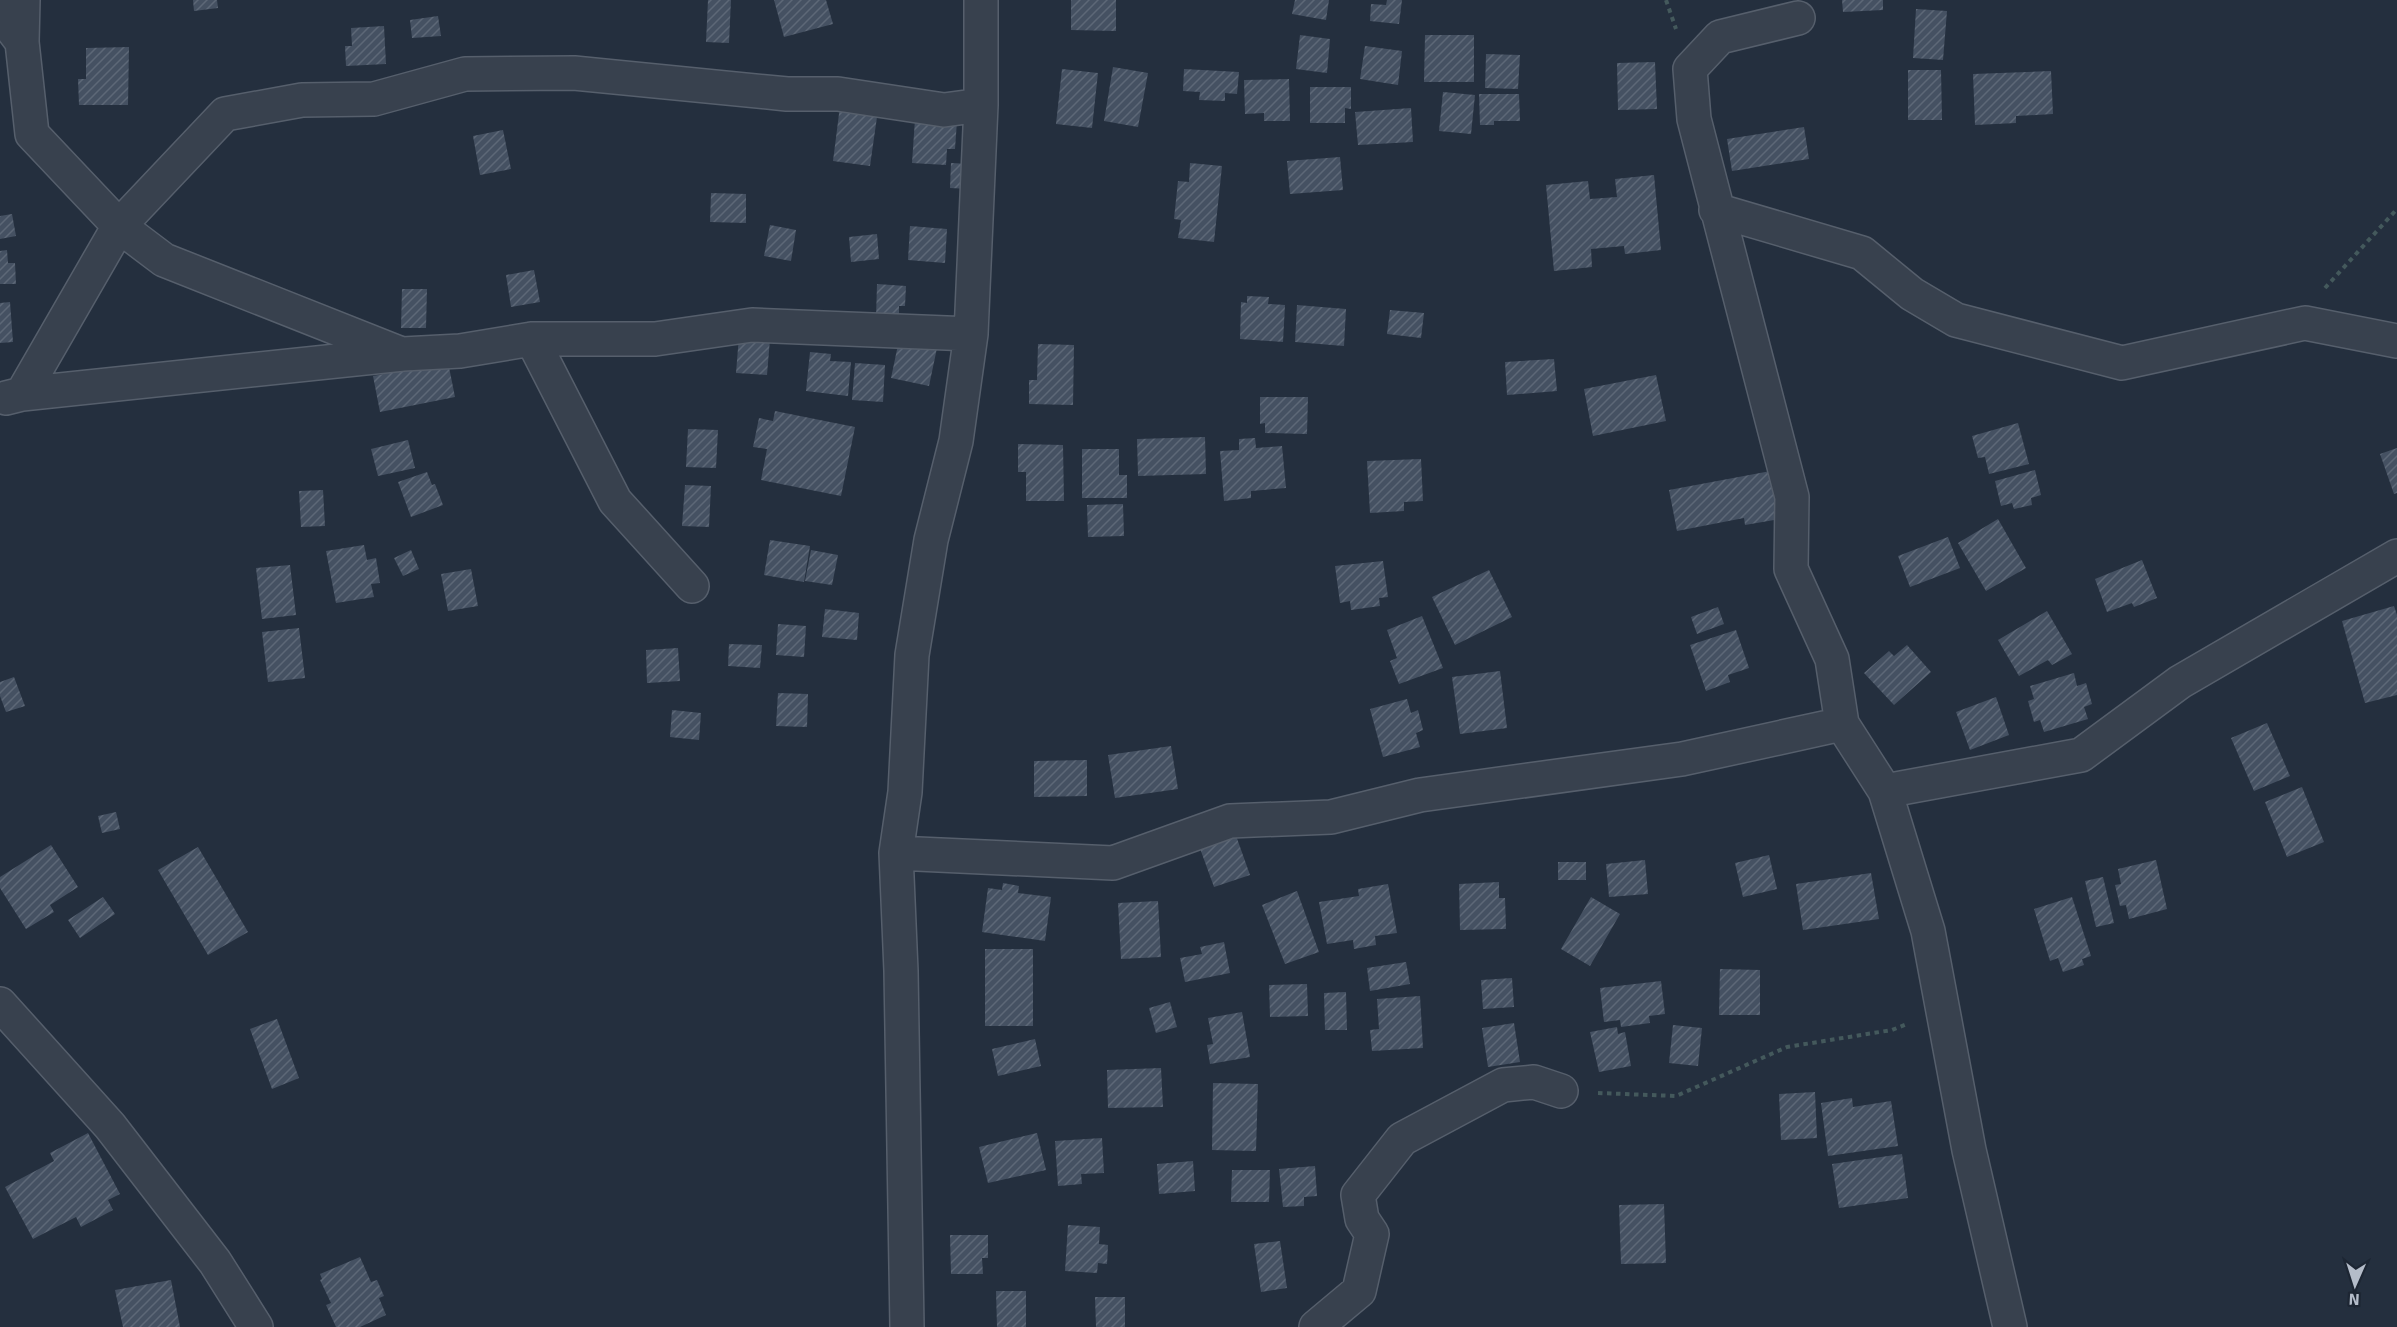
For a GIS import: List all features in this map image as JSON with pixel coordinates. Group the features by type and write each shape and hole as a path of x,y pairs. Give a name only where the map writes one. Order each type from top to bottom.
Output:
{"street":[{"path":"23,0 22,42 32,134 119,226 164,260 403,354"},
{"path":"907,1327 901,971 896,853 904,792 912,655 931,540 956,441 971,334 981,105 981,0"},
{"path":"0,13 22,42"},
{"path":"1798,18 1720,37 1690,69 1694,119 1792,497 1791,569 1832,659 1842,724 1885,791 1928,931 1969,1150 2010,1327"},
{"path":"11,397 119,226 225,114 302,100 374,99 465,74 574,73 787,94 838,94 944,110 981,105"},
{"path":"1716,210 1862,253 1912,294 1956,320 2122,363 2305,323 2397,341"},
{"path":"11,397 403,354 460,351 532,339 655,339 752,325 971,334"},
{"path":"532,339 615,501 692,586"},
{"path":"1885,791 2081,755 2180,682 2397,556"},
{"path":"896,853 1113,863 1230,820 1330,818 1420,795 1682,759 1842,724"},
{"path":"0,1004 110,1126 215,1262 256,1327"},
{"path":"1316,1327 1359,1291 1372,1234 1362,1219 1358,1195 1402,1139 1503,1085 1534,1082 1561,1091"}],"path":[{"path":"2305,323 2328,283 2397,208"},
{"path":"1561,1091 1676,1096 1787,1047 1893,1030 1941,1009"}],"building":[{"path":"193,0 217,0 218,8 194,11"},
{"path":"708,0 731,0 729,43 706,42"},
{"path":"774,0 826,0 833,24 784,37"},
{"path":"1071,0 1116,0 1116,31 1071,30"},
{"path":"1295,0 1329,0 1326,20 1292,14"},
{"path":"1387,0 1402,0 1399,24 1370,21 1371,4 1386,5"},
{"path":"1842,0 1883,0 1883,10 1843,12"},
{"path":"1916,9 1947,11 1943,60 1913,58"},
{"path":"438,16 441,36 412,38 410,20"},
{"path":"384,26 386,64 346,66 345,46 352,46 351,28"},
{"path":"1300,35 1330,39 1327,73 1296,69"},
{"path":"1425,35 1474,35 1474,82 1424,82"},
{"path":"1365,46 1402,51 1398,85 1360,79"},
{"path":"129,47 128,105 79,105 78,79 86,79 86,48"},
{"path":"1486,54 1520,55 1518,89 1485,88"},
{"path":"1655,62 1657,109 1618,110 1617,63"},
{"path":"1113,67 1148,73 1138,127 1104,121"},
{"path":"1062,69 1098,73 1092,128 1056,124"},
{"path":"1184,69 1239,72 1237,94 1225,93 1225,101 1199,100 1200,92 1183,91"},
{"path":"1908,70 1941,70 1942,120 1908,120"},
{"path":"2051,71 2053,114 2016,116 2016,123 1975,125 1973,74"},
{"path":"1289,79 1290,121 1264,121 1264,113 1245,114 1244,80"},
{"path":"1310,87 1351,87 1351,109 1345,108 1345,123 1310,123"},
{"path":"1443,92 1475,95 1471,134 1439,131"},
{"path":"1479,94 1519,94 1520,121 1494,121 1494,125 1480,125"},
{"path":"840,106 878,110 870,166 833,161"},
{"path":"1411,108 1413,142 1358,145 1355,112"},
{"path":"915,119 957,121 955,149 947,149 946,165 912,163"},
{"path":"1804,127 1809,159 1732,171 1727,139"},
{"path":"503,130 511,169 480,175 473,136"},
{"path":"1340,157 1343,190 1290,194 1287,161"},
{"path":"951,163 970,164 969,189 950,188"},
{"path":"1190,163 1222,166 1214,242 1178,238 1181,220 1174,219 1178,181 1189,182"},
{"path":"1654,175 1661,250 1625,254 1624,246 1591,249 1592,267 1554,271 1546,185 1588,181 1590,199 1617,197 1615,179"},
{"path":"711,193 746,194 746,223 710,222"},
{"path":"12,214 16,236 0,239 0,216"},
{"path":"770,225 796,230 791,261 764,256"},
{"path":"910,226 947,229 945,263 908,260"},
{"path":"877,234 879,259 851,262 849,237"},
{"path":"7,250 8,263 15,263 16,284 0,284 0,251"},
{"path":"534,270 540,302 511,307 506,275"},
{"path":"877,284 906,286 905,306 899,306 899,319 876,318"},
{"path":"402,289 427,289 426,328 401,328"},
{"path":"1247,296 1269,297 1268,304 1285,305 1283,342 1240,339 1241,302 1247,303"},
{"path":"10,302 13,342 0,343 0,303"},
{"path":"1297,305 1346,309 1344,346 1295,342"},
{"path":"1390,310 1424,313 1421,338 1387,334"},
{"path":"739,336 770,339 767,375 736,373"},
{"path":"899,340 937,348 929,386 891,378"},
{"path":"1038,344 1074,345 1073,405 1029,404 1029,380 1037,380"},
{"path":"810,352 831,354 830,361 851,362 848,396 806,391"},
{"path":"1554,359 1557,391 1507,395 1505,362"},
{"path":"448,362 455,397 380,412 373,376"},
{"path":"855,363 885,365 883,402 852,400"},
{"path":"1656,375 1666,421 1593,436 1584,389"},
{"path":"1260,397 1308,397 1307,434 1265,433 1265,423 1260,424"},
{"path":"775,411 855,427 841,496 761,480 767,449 753,447 759,418 773,421"},
{"path":"2018,423 2029,464 1989,474 1985,457 1978,458 1972,436"},
{"path":"688,429 718,430 716,468 686,467"},
{"path":"1205,437 1206,474 1138,476 1137,439"},
{"path":"1255,438 1256,448 1282,446 1286,488 1251,491 1251,498 1224,501 1220,451 1239,450 1239,439"},
{"path":"408,440 415,468 378,476 371,449"},
{"path":"1018,444 1063,445 1064,501 1026,501 1026,472 1018,472"},
{"path":"2397,448 2397,493 2394,494 2380,454"},
{"path":"1082,449 1119,449 1119,475 1127,475 1127,498 1082,498"},
{"path":"1421,459 1423,501 1404,502 1404,511 1370,513 1367,461"},
{"path":"1776,470 1785,518 1745,525 1744,518 1677,531 1669,490"},
{"path":"2035,470 2041,495 2031,498 2032,505 2014,509 2012,503 2001,506 1995,481"},
{"path":"427,472 432,485 435,484 443,505 411,517 398,482"},
{"path":"685,485 711,486 709,527 682,526"},
{"path":"323,490 325,526 301,527 299,491"},
{"path":"1123,504 1124,536 1088,537 1087,505"},
{"path":"1998,519 2026,568 1986,591 1958,543"},
{"path":"1948,537 1960,568 1910,587 1898,556"},
{"path":"770,540 810,546 804,582 764,575"},
{"path":"364,545 367,560 376,558 380,583 371,584 374,597 336,603 326,551"},
{"path":"411,550 419,569 403,576 394,558"},
{"path":"811,550 838,555 832,585 805,581"},
{"path":"2142,560 2157,598 2134,607 2132,603 2107,612 2095,579"},
{"path":"1383,561 1388,597 1379,598 1380,606 1351,610 1350,601 1340,603 1335,566"},
{"path":"290,565 296,615 262,619 256,568"},
{"path":"471,569 478,606 448,611 441,574"},
{"path":"1489,570 1512,617 1455,645 1432,597"},
{"path":"2394,606 2397,615 2397,695 2365,703 2342,621"},
{"path":"1718,607 1724,624 1697,634 1691,617"},
{"path":"825,609 859,613 857,640 822,637"},
{"path":"2047,611 2072,654 2052,665 2048,660 2019,676 1998,640"},
{"path":"1422,616 1443,668 1399,684 1390,661 1397,658 1387,630"},
{"path":"778,624 806,626 804,657 776,655"},
{"path":"299,628 305,678 268,682 262,632"},
{"path":"1736,630 1749,668 1728,675 1730,682 1706,691 1690,645"},
{"path":"729,644 762,645 760,668 728,666"},
{"path":"1907,645 1931,672 1894,705 1864,673 1889,651 1894,656"},
{"path":"678,648 680,681 647,683 646,650"},
{"path":"1500,671 1507,728 1460,734 1452,677"},
{"path":"2074,673 2077,686 2086,683 2092,704 2084,707 2088,719 2044,732 2040,720 2034,722 2028,701 2034,699 2030,686"},
{"path":"14,677 25,706 6,712 0,696 0,682"},
{"path":"778,693 808,694 807,727 776,726"},
{"path":"1996,697 2009,735 1970,750 1956,712"},
{"path":"1407,699 1411,713 1418,710 1423,730 1416,733 1420,747 1383,757 1370,709"},
{"path":"672,710 701,713 699,740 670,737"},
{"path":"2267,723 2290,776 2254,791 2231,738"},
{"path":"1171,746 1178,789 1115,798 1108,755"},
{"path":"1087,760 1087,796 1034,797 1034,761"},
{"path":"2302,787 2324,842 2287,857 2265,802"},
{"path":"116,812 120,829 102,833 98,816"},
{"path":"1234,830 1250,875 1214,887 1198,843"},
{"path":"51,845 78,887 50,905 54,912 26,929 0,888 0,877"},
{"path":"198,847 248,932 208,955 158,870"},
{"path":"1769,855 1777,889 1743,897 1735,863"},
{"path":"1645,860 1648,894 1609,897 1606,864"},
{"path":"2156,860 2167,909 2129,919 2126,905 2120,906 2115,885 2121,884 2118,869"},
{"path":"1558,862 1586,862 1586,880 1558,880"},
{"path":"1871,873 1879,919 1803,930 1796,884"},
{"path":"2103,877 2114,923 2096,927 2085,881"},
{"path":"1499,882 1499,898 1505,898 1506,929 1460,930 1459,884"},
{"path":"1003,883 1019,886 1018,893 1051,897 1045,941 982,932 988,888 1002,890"},
{"path":"1388,884 1397,933 1375,936 1376,945 1354,949 1353,940 1327,944 1319,902 1359,896 1358,889"},
{"path":"1297,891 1319,952 1285,964 1262,905"},
{"path":"103,897 115,914 80,938 68,920"},
{"path":"1591,897 1620,914 1590,966 1561,949"},
{"path":"2072,897 2091,956 2082,959 2084,965 2063,972 2058,958 2050,961 2034,909"},
{"path":"1158,901 1161,957 1121,959 1118,903"},
{"path":"1224,942 1230,973 1185,982 1180,958 1202,954 1200,947"},
{"path":"985,949 1033,949 1033,1026 985,1026"},
{"path":"1406,962 1410,984 1370,991 1367,968"},
{"path":"1720,969 1760,970 1760,1015 1719,1015"},
{"path":"1512,978 1514,1007 1483,1009 1481,980"},
{"path":"1661,981 1665,1014 1649,1016 1650,1023 1621,1027 1620,1020 1604,1022 1600,988"},
{"path":"1307,984 1308,1016 1270,1017 1269,985"},
{"path":"1346,992 1347,1030 1325,1030 1324,993"},
{"path":"1420,996 1423,1048 1372,1051 1370,1030 1379,1029 1377,999"},
{"path":"1170,1002 1177,1027 1156,1033 1149,1008"},
{"path":"1242,1012 1250,1057 1210,1064 1207,1045 1213,1044 1208,1018"},
{"path":"277,1019 299,1078 272,1089 250,1029"},
{"path":"1514,1023 1520,1062 1488,1067 1482,1028"},
{"path":"1673,1025 1702,1028 1698,1066 1669,1063"},
{"path":"1617,1027 1618,1034 1625,1032 1631,1066 1599,1072 1590,1032"},
{"path":"1035,1039 1041,1066 998,1076 992,1049"},
{"path":"1161,1068 1163,1107 1108,1108 1107,1070"},
{"path":"1213,1083 1258,1084 1256,1151 1212,1150"},
{"path":"1815,1092 1817,1138 1781,1140 1779,1094"},
{"path":"1852,1098 1853,1107 1891,1101 1898,1146 1828,1156 1821,1103"},
{"path":"88,1133 120,1194 108,1200 113,1210 81,1227 76,1217 33,1239 5,1187 54,1161 50,1153"},
{"path":"1037,1133 1046,1170 988,1183 979,1147"},
{"path":"1102,1138 1104,1173 1081,1174 1082,1184 1058,1186 1055,1141"},
{"path":"1902,1154 1908,1198 1839,1208 1832,1164"},
{"path":"1193,1161 1195,1191 1159,1194 1157,1164"},
{"path":"1315,1166 1317,1196 1304,1197 1304,1206 1283,1207 1279,1169"},
{"path":"1232,1170 1270,1170 1269,1202 1231,1202"},
{"path":"1664,1204 1666,1263 1621,1264 1619,1205"},
{"path":"1068,1225 1100,1227 1099,1244 1108,1245 1107,1264 1098,1263 1097,1273 1065,1271"},
{"path":"950,1235 988,1235 988,1258 982,1258 983,1274 951,1274"},
{"path":"1280,1241 1287,1288 1261,1292 1254,1244"},
{"path":"360,1257 371,1282 377,1280 384,1296 379,1298 386,1315 360,1327 336,1327 326,1305 331,1303 320,1280 322,1279 320,1274"},
{"path":"171,1280 180,1327 123,1327 115,1290"},
{"path":"996,1291 1026,1291 1026,1327 997,1327"},
{"path":"1095,1297 1125,1297 1125,1327 1096,1327"}]}
